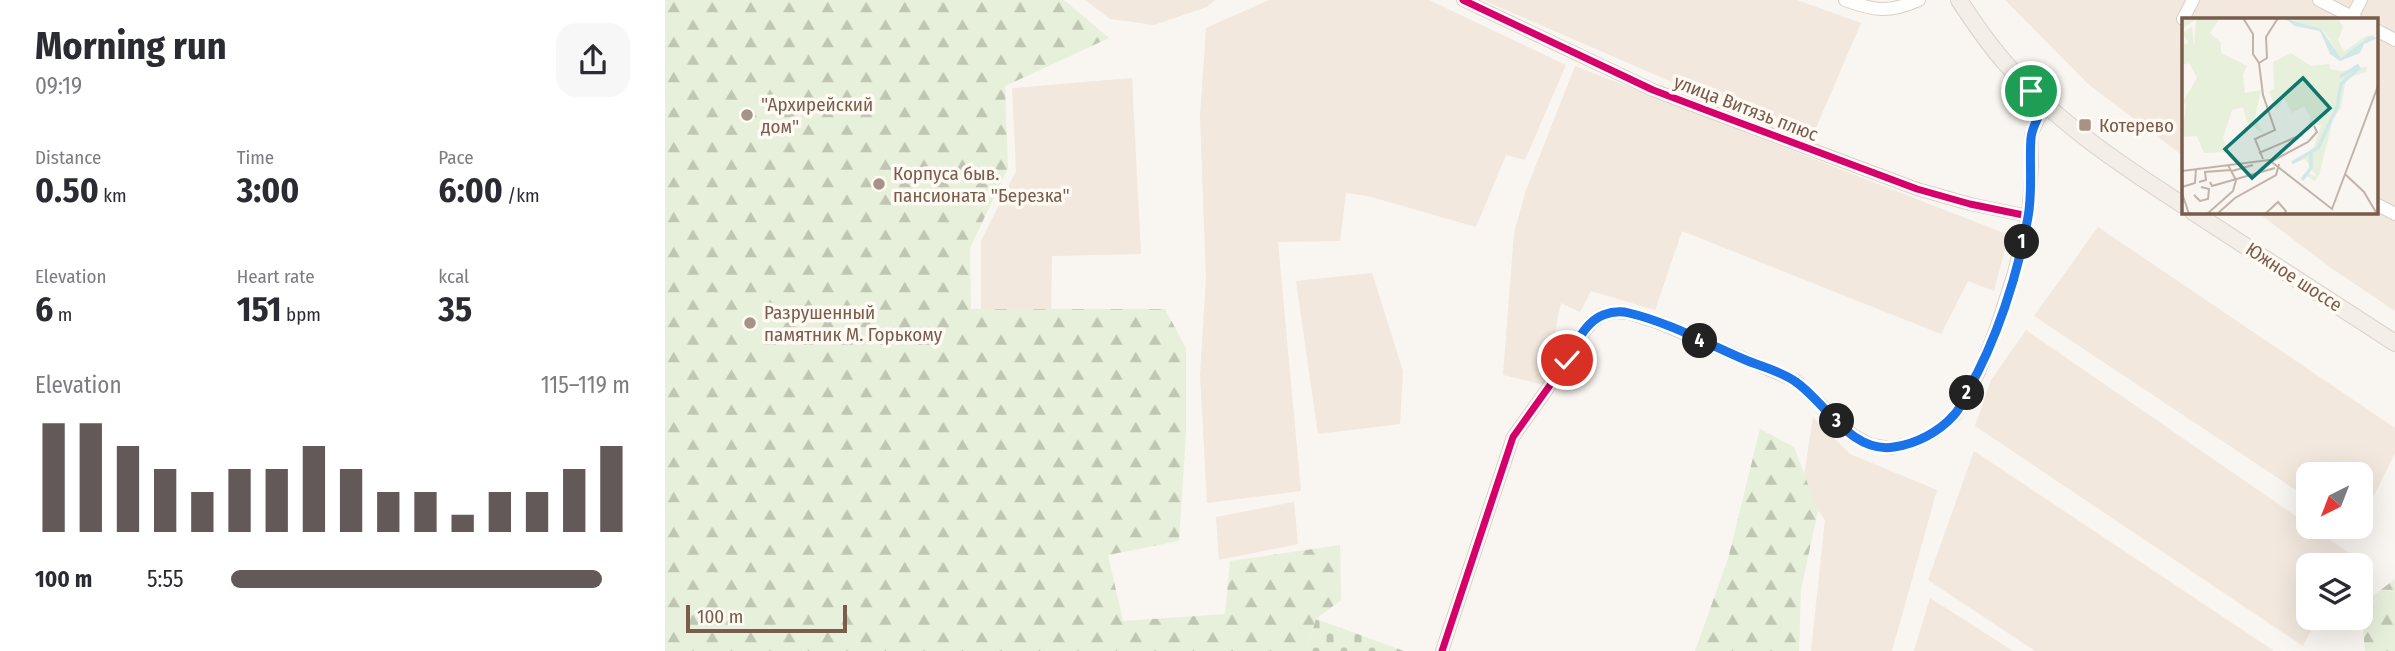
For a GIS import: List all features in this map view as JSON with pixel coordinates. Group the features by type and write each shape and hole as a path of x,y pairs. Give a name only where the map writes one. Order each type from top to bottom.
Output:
{"main road":[{"path":"1959,0 1990,46 2045,104 2127,168 2182,204"},
{"name":"Южное шоссе","path":"2196,214 2395,343"}],"street":[{"name":"улица Витязь плюс","path":"1464,0 1653,90 1731,120 1917,189 2028,216"},
{"path":"1845,0 1872,10 1919,0"},
{"path":"2184,18 2193,0"},
{"path":"2319,0 2354,18 2361,0"},
{"path":"2378,31 2395,40"},
{"path":"1442,651 1513,437 1567,360 1579,338 1592,322 1602,315 1629,313 1657,322 1795,381 1854,436 1871,444 1892,448 1915,442 1935,432 1955,415 1979,372 1997,326 2028,216 2032,166 2031,135 2045,104"},
{"path":"2378,205 2395,214"}],"shaded area":[{"path":"1085,0 1215,0 1207,7 1154,25 1110,19"},
{"path":"1269,0 1429,0 1566,65 1525,160 1506,155 1476,227 1368,196 1346,193 1340,241 1278,242 1301,491 1207,503 1200,375 1206,279 1200,117 1206,28"},
{"path":"1483,0 1797,0 1861,23 1810,142"},
{"path":"2005,0 2395,0 2395,311 2334,270 2260,214 2378,214 2378,18 2182,18 2182,155 2088,84"},
{"path":"1575,66 2009,235 1994,291 1968,281 1941,334 1682,231 1655,310 1591,291 1580,312 1561,303 1544,385 1503,375 1514,233 1525,193"},
{"path":"1132,78 1141,254 1052,256 1051,323 981,322 981,241 1016,171 1012,88"},
{"path":"2098,227 2395,428 2395,453 2373,498 2373,462 2296,462 2296,490 2034,316"},
{"path":"1372,273 1403,371 1400,424 1318,434 1296,281"},
{"path":"2026,330 2296,516 2296,539 2329,539 2348,552 2296,553 2296,630 2311,630 2303,646 1975,426 1991,380"},
{"path":"1813,417 1850,454 1937,490 1892,651 1811,651 1825,520 1802,488"},
{"path":"1974,451 2274,651 2035,651 1928,580"},
{"path":"1294,502 1298,544 1219,560 1216,517"},
{"path":"1930,598 2013,651 1914,651"}],"green space":[{"path":"665,0 1064,0 1109,38 1005,86 1008,168 970,248 971,309 1165,309 1186,348 1186,433 1179,541 1108,555 1123,621 1225,614 1230,561 1340,545 1341,600 1316,619 1306,651 665,651"},
{"path":"1760,429 1794,447 1818,511 1801,589 1799,651 1695,651 1728,559"},
{"path":"2395,579 2395,651 2365,651 2363,630 2373,630 2373,596"},
{"path":"1316,619 1404,651 1306,651"}],"cycle path":[{"path":"1463,0 1653,90 1917,189 2028,216"},
{"path":"1442,651 1513,437 1568,360 1579,338 1592,322 1602,315 1629,313 1657,322 1796,381 1854,436 1871,445 1891,448 1915,442 1935,432 1955,415 1979,372 2014,273 2028,216 2032,166 2031,135 2045,104"}],"place":[{"name":"\"Архирейский дом\"","path":"747,115"},
{"name":"Котерево","path":"2085,125"},
{"name":"Корпуса быв. пансионата \"Березка\"","path":"879,184"},
{"name":"Разрушенный памятник М. Горькому","path":"750,323"}],"route":[{"path":"1567,360 1592,322 1602,315 1629,313 1657,322 1795,381 1839,424 1854,436 1871,444 1892,448 1915,442 1935,432 1955,415 1979,372 2014,272 2028,216 2032,166 2031,135 2045,104 2031,91"}]}
